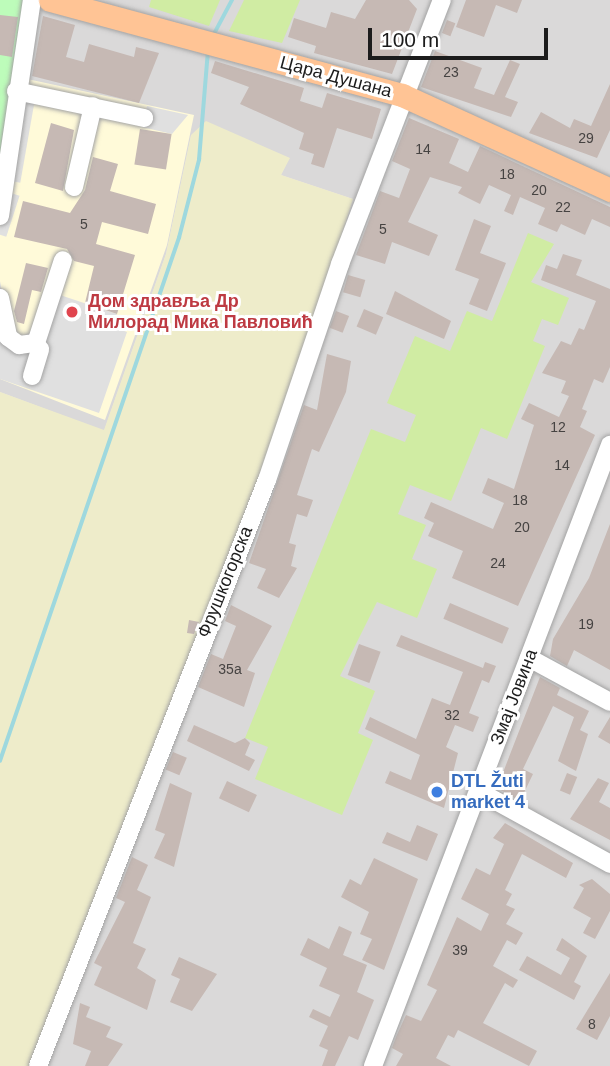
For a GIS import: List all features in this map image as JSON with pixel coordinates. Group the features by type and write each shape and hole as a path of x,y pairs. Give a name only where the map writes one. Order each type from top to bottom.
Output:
{"main road":[{"name":"Цара Душана","path":"50,0 402,95 610,190"}],"street":[{"path":"0,216 16,91 32,0"},
{"name":"Фрушкогорска","path":"38,1066 267,480 402,95 442,0"},
{"path":"16,91 144,118"},
{"path":"74,187 93,106"},
{"path":"0,298 8,337 19,345 36,343 63,260"},
{"path":"32,376 40,349"},
{"name":"Змај Јовина","path":"373,1066 610,445"},
{"path":"529,658 610,702"},
{"path":"478,791 610,864"}],"shaded area":[{"path":"0,0 610,0 610,1066 30,1066 205,622 353,199 281,175 289,158 191,136 166,254 104,431 0,392"},
{"name":"Дом здравља Др Милорад Мика Павловић","path":"18,77 194,115 167,245 105,420 0,379 0,216"},
{"path":"24,98 35,100 20,183 9,181"},
{"path":"147,106 188,115 172,134 142,127"},
{"path":"206,121 290,158 281,175 353,199 299,370 205,622 30,1066 0,1066 0,392 104,430 166,254 191,135"},
{"path":"11,193 20,196 6,237 0,235 0,227"},
{"path":"0,281 8,324 18,336 35,333 51,292 117,314 113,327 127,332 99,413 0,379"}],"green space":[{"path":"0,0 32,0 0,187"},
{"path":"151,0 220,0 209,26 149,7"},
{"path":"244,0 300,0 282,43 229,31"},
{"path":"528,233 554,244 531,282 569,298 558,325 542,319 533,341 545,346 507,439 481,428 451,501 410,485 398,514 426,525 412,559 437,569 417,618 377,602 340,676 375,691 358,733 373,740 342,815 255,779 268,747 245,738 371,429 405,442 416,415 387,403 415,336 450,351 467,311 492,321"}],"building":[{"path":"366,0 409,0 417,9 392,74 314,53 316,46 288,37 294,18 326,28 331,12 355,19"},
{"path":"466,0 522,0 517,13 496,5 484,37 456,27"},
{"path":"0,15 18,17 12,57 0,55"},
{"path":"43,16 75,25 66,57 84,62 89,44 134,57 136,47 159,53 139,103 32,76"},
{"path":"447,20 455,23 450,36 442,33"},
{"path":"435,51 482,68 474,88 494,95 510,60 520,64 505,97 518,102 511,117 421,87"},
{"path":"215,61 304,88 300,101 322,108 327,93 381,109 372,139 337,128 324,168 311,164 314,154 299,149 304,133 240,104 249,87 211,73"},
{"path":"610,84 610,130 597,158 529,133 541,112 570,128 574,119 591,126"},
{"path":"409,118 459,139 449,163 468,172 480,146 610,207 610,227 592,219 585,235 561,224 557,232 538,224 545,208 520,197 513,215 504,211 511,195 489,185 480,204 458,193 462,187 430,177 408,222 438,235 429,256 392,242 385,264 356,255 380,191 399,198 410,169 392,161"},
{"path":"51,123 74,130 63,191 35,183"},
{"path":"140,129 172,134 166,170 134,165"},
{"path":"93,157 118,164 110,191 156,204 148,234 102,222 96,244 135,255 117,314 85,303 94,266 74,261 67,249 14,237 23,201 70,213 85,190"},
{"path":"474,219 491,226 480,253 506,263 487,311 469,304 479,279 455,270"},
{"path":"563,254 582,260 576,275 610,289 610,367 603,383 594,379 582,409 587,411 580,427 595,435 518,606 452,578 463,551 428,536 434,523 424,518 431,502 493,529 504,503 482,493 488,478 514,489 534,425 521,419 529,403 559,417 569,396 561,393 566,381 542,373 561,341 571,345 579,328 584,330 596,301 541,280 546,265 557,269"},
{"path":"26,263 48,268 41,292 32,290 24,324 17,322 14,311"},
{"path":"348,275 365,280 360,297 343,292"},
{"path":"395,291 451,321 444,339 386,314"},
{"path":"364,309 383,317 376,335 357,326"},
{"path":"336,311 349,316 343,333 330,328"},
{"path":"327,354 351,361 346,392 319,452 312,449 297,495 313,500 307,517 297,514 289,543 296,545 291,566 297,568 279,598 257,588 266,569 249,563 304,405 317,410"},
{"path":"610,524 610,670 574,650 567,666 550,656 553,639 589,578"},
{"path":"450,603 509,628 502,644 443,619"},
{"path":"231,605 272,626 247,670 255,673 244,707 198,687 211,654 223,659 236,626 225,621"},
{"path":"189,620 199,622 194,634 187,633"},
{"path":"401,635 483,668 485,662 496,666 489,683 482,680 469,713 479,717 473,732 455,725 446,747 458,753 444,808 385,783 390,771 411,780 420,755 365,729 370,717 416,739 432,698 450,705 463,672 396,646"},
{"path":"359,644 381,652 369,683 348,675"},
{"path":"540,677 560,688 557,695 589,711 580,730 588,734 576,771 558,761 574,717 553,706 523,769 533,774 520,801 497,788"},
{"path":"610,717 610,744 598,737"},
{"path":"194,725 235,743 245,738 250,743 245,755 255,760 249,771 187,741"},
{"path":"173,752 187,758 179,775 166,769"},
{"path":"567,773 577,777 570,795 560,791"},
{"path":"598,778 609,783 599,802 610,808 610,840 570,819"},
{"path":"227,781 257,795 249,812 219,798"},
{"path":"170,783 192,793 174,867 154,858 165,834 155,830"},
{"path":"505,823 573,863 566,878 522,854 505,890 512,894 506,905 515,909 506,924 523,933 516,945 507,940 493,966 518,980 513,988 505,983 483,1023 537,1051 529,1066 458,1030 454,1038 448,1035 436,1058 451,1066 396,1066 403,1054 392,1048 396,1037 406,1015 421,1021 437,990 427,985 457,917 481,931 489,914 461,899 476,868 490,875 504,844 493,838"},
{"path":"417,825 438,834 427,861 382,843 387,832 410,842"},
{"path":"132,857 148,865 137,890 151,897 133,943 146,949 137,968 156,980 147,1010 94,985 102,967 94,963 125,902 116,898"},
{"path":"374,858 418,879 384,970 362,960 372,939 360,934 369,912 341,897 350,879 361,885"},
{"path":"592,879 610,894 610,911 595,939 583,933 591,918 573,908 584,888 579,885"},
{"path":"339,926 352,932 343,955 367,965 357,992 374,1000 358,1040 349,1036 335,1066 322,1066 328,1050 319,1046 328,1026 309,1017 313,1009 330,1017 340,995 319,986 327,968 300,955 308,938 329,949"},
{"path":"562,938 587,956 574,982 581,986 574,1000 519,970 527,956 561,975 570,958 556,950"},
{"path":"179,957 217,974 192,1011 170,1002 180,979 171,975"},
{"path":"610,973 610,1016 597,1040 576,1029"},
{"path":"80,1003 90,1007 86,1017 111,1027 106,1037 123,1044 108,1066 85,1066 91,1051 73,1044"}],"waterway":[{"path":"214,34 232,0"},
{"path":"0,761 179,238 199,160 208,51"}],"place":[{"name":"Дом здравља Др Милорад Мика Павловић","path":"72,312"},
{"name":"DTL Žuti market 4","path":"437,792"}]}
